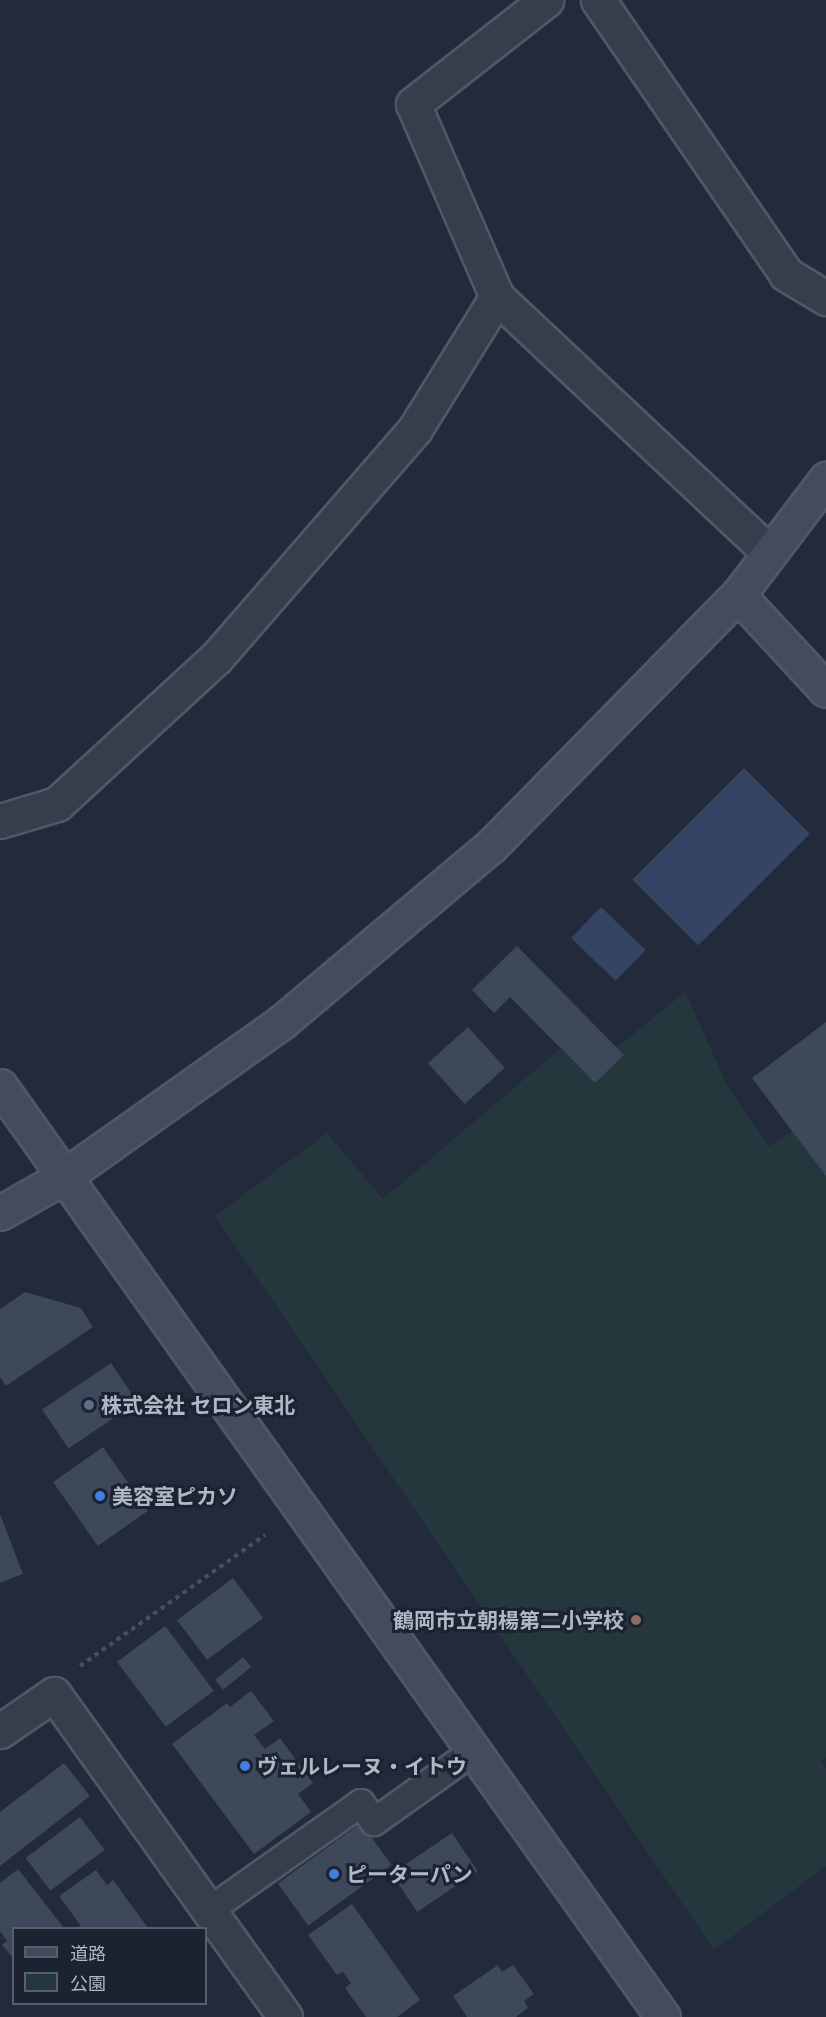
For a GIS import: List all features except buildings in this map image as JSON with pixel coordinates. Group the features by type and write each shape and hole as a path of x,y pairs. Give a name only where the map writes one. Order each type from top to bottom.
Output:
{"street":[{"path":"546,0 413,104 498,297 770,553"},
{"path":"598,0 786,274 826,298"},
{"path":"0,821 57,804 216,658 415,429 498,297"},
{"path":"0,1214 64,1176 283,1021 492,846 738,595 826,479"},
{"path":"738,595 826,690"},
{"path":"0,1086 663,2017"},
{"path":"0,1731 54,1694 285,2017"}],"lane":[{"path":"210,1910 361,1803 374,1822 474,1751"}],"path":[{"path":"76,1668 266,1535"}],"green space":[{"name":"鶴岡市立朝楊第二小学校","path":"685,992 727,1085 769,1146 792,1131 826,1176 826,1758 821,1762 826,1768 826,1866 714,1950 215,1216 327,1133 383,1199 560,1049 595,1083 624,1055 616,1048"}],"water":[{"path":"744,768 810,834 698,945 632,880"},
{"path":"601,907 646,950 616,981 571,938"}],"place":[{"name":"株式会社 セロン東北","path":"89,1405"},
{"name":"美容室ピカソ","path":"100,1496"},
{"name":"鶴岡市立朝楊第二小学校","path":"636,1620"},
{"name":"ヴェルレーヌ・イトウ","path":"245,1766"},
{"name":"ピーターパン","path":"334,1874"}]}
